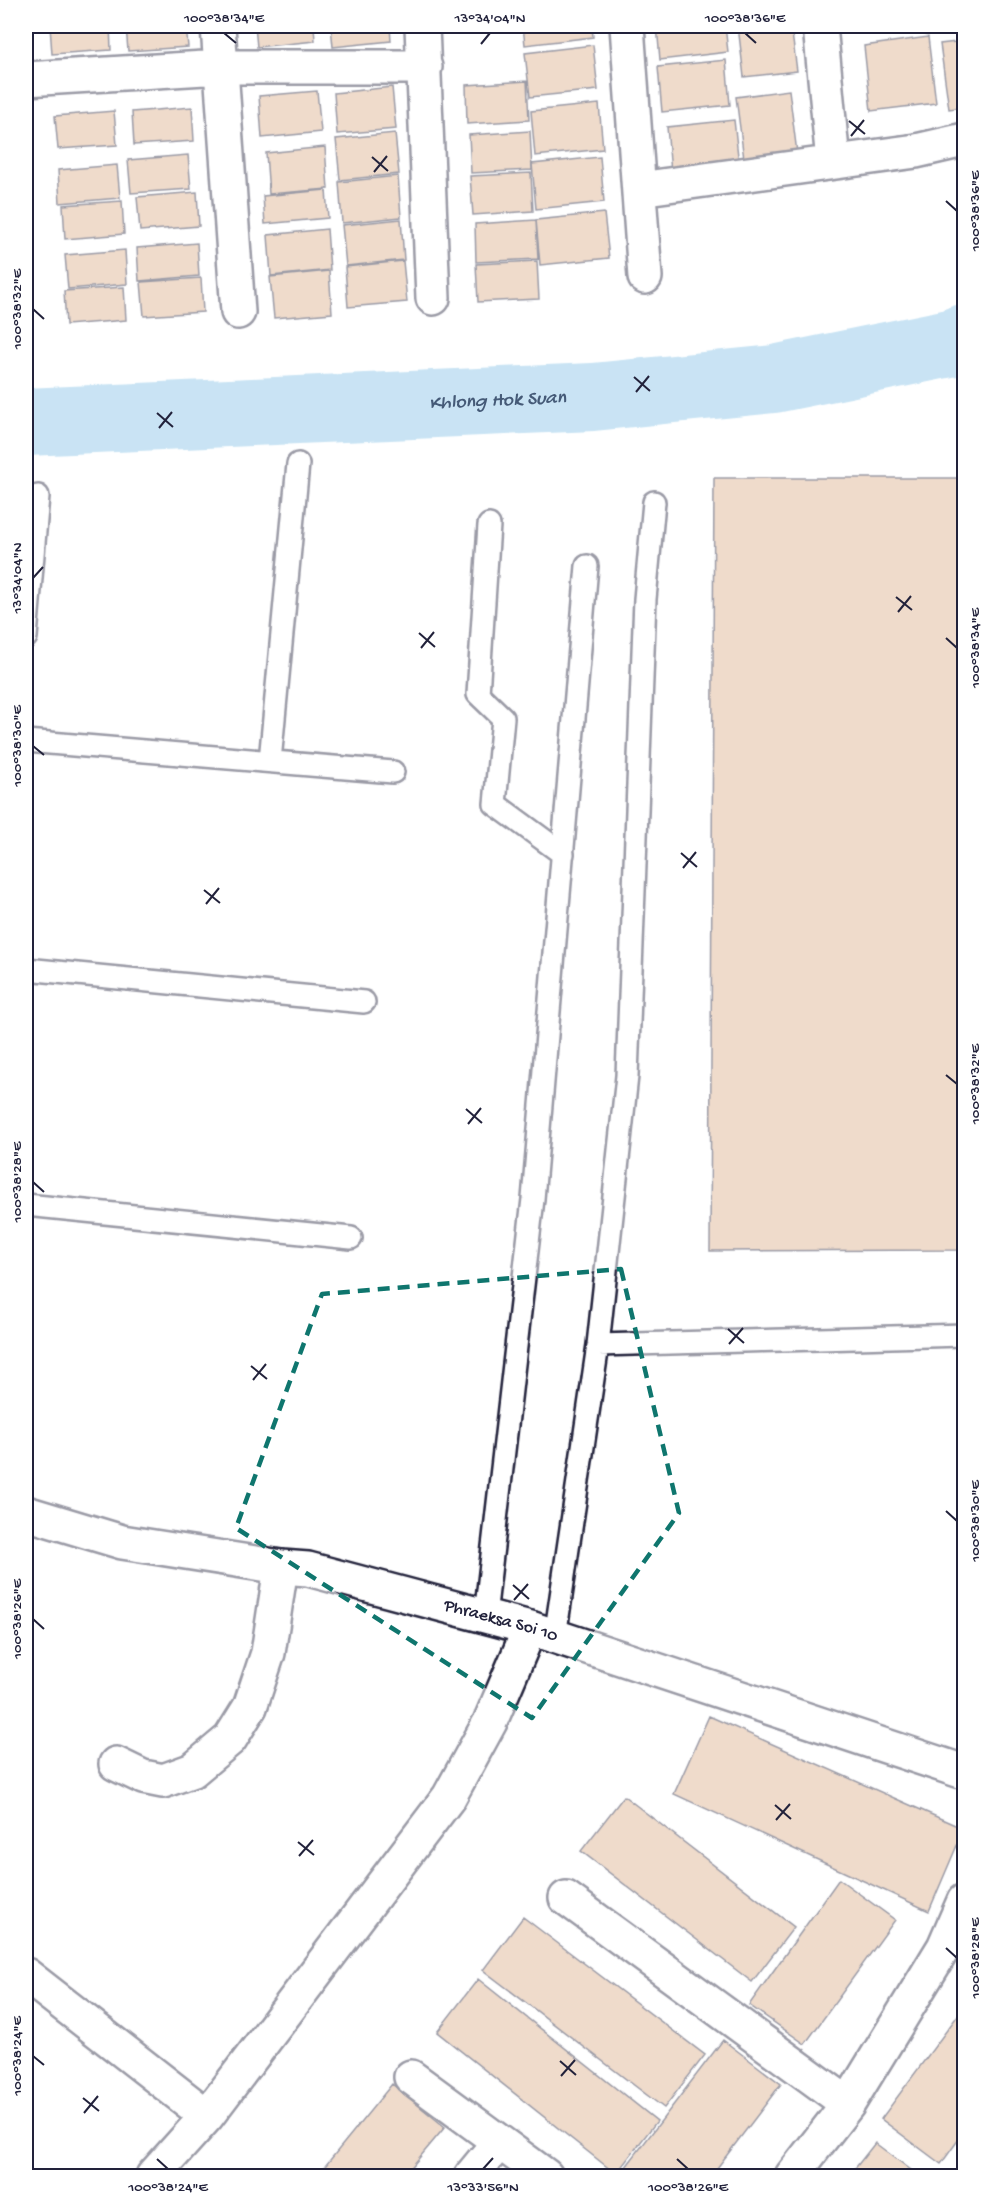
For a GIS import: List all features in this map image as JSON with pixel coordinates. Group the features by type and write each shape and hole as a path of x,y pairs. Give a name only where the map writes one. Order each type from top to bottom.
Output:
{"street":[{"path":"218,26 238,312"},
{"path":"422,26 434,298"},
{"path":"627,26 645,277"},
{"path":"820,26 833,162"},
{"path":"26,79 221,67 424,67"},
{"path":"639,189 916,151 964,140"},
{"name":"Phraeksa Soi 10","path":"26,1513 122,1542 281,1567 308,1569 543,1632 964,1772"},
{"path":"116,1764 143,1777 163,1781 193,1770 230,1739 250,1707 268,1653 281,1567"},
{"path":"153,2176 207,2116 449,1797 543,1632"},
{"path":"566,1898 848,2104"},
{"path":"792,2176 848,2104 944,1947 964,1901"},
{"path":"26,1976 207,2116"},
{"path":"411,2077 546,2176"},
{"path":"471,2176 499,2142"}],"lane":[{"path":"270,761 298,464"},
{"path":"26,637 38,496"},
{"path":"543,1632 598,1345 627,1076 645,599 654,502"},
{"path":"489,525 478,694 502,718 495,804 563,854"},
{"path":"485,1616 533,1199 587,566"},
{"path":"26,741 393,772"},
{"path":"26,969 364,1002"},
{"path":"26,1205 351,1238"},
{"path":"598,1345 964,1335"}],"highlighted area":[{"path":"621,1269 679,1513 532,1718 236,1528 322,1294"}],"building":[{"path":"50,26 110,26 111,50 52,54"},
{"path":"126,26 186,26 188,47 128,51"},
{"path":"255,26 314,26 315,41 257,47"},
{"path":"331,26 390,26 391,41 333,47"},
{"path":"460,26 521,26 460,30"},
{"path":"523,26 592,26 593,37 525,45"},
{"path":"657,26 725,26 728,52 660,60"},
{"path":"738,26 791,26 797,71 744,77"},
{"path":"875,26 919,26 920,31 876,33"},
{"path":"928,37 936,103 871,111 864,46"},
{"path":"964,41 964,107 949,109 940,44"},
{"path":"593,45 598,90 530,97 525,53"},
{"path":"726,60 730,105 662,112 658,67"},
{"path":"527,81 529,120 467,124 466,85"},
{"path":"392,87 396,129 337,134 334,93"},
{"path":"789,90 797,153 744,159 736,97"},
{"path":"317,91 321,132 262,138 259,96"},
{"path":"599,104 603,149 535,156 531,111"},
{"path":"192,107 194,141 134,145 132,112"},
{"path":"114,111 117,145 58,149 55,116"},
{"path":"734,120 739,165 671,172 667,127"},
{"path":"530,131 532,170 471,173 469,135"},
{"path":"395,133 399,174 340,180 336,139"},
{"path":"325,147 328,189 269,194 266,153"},
{"path":"188,155 191,189 131,193 128,160"},
{"path":"600,157 604,202 536,209 532,164"},
{"path":"117,165 120,198 60,203 58,170"},
{"path":"531,173 533,211 473,215 470,176"},
{"path":"398,176 401,217 342,223 339,182"},
{"path":"326,190 328,218 265,224 263,196"},
{"path":"197,192 199,226 140,231 137,197"},
{"path":"122,201 124,234 65,239 63,205"},
{"path":"604,213 609,258 540,265 536,220"},
{"path":"401,219 404,260 346,266 342,225"},
{"path":"536,220 538,259 476,262 475,224"},
{"path":"327,229 330,270 271,276 268,235"},
{"path":"197,243 199,276 139,281 137,248"},
{"path":"125,250 127,284 68,289 65,255"},
{"path":"403,261 407,302 348,307 345,267"},
{"path":"537,261 539,299 478,302 476,264"},
{"path":"329,271 332,313 274,318 270,277"},
{"path":"201,278 203,312 144,316 141,282"},
{"path":"124,287 126,320 66,325 64,291"},
{"path":"714,478 964,478 964,1250 710,1251"},
{"path":"709,1716 964,1829 929,1911 674,1794"},
{"path":"624,1796 794,1927 752,1982 581,1851"},
{"path":"839,1879 895,1920 805,2044 749,2005"},
{"path":"523,1917 705,2055 664,2108 483,1970"},
{"path":"478,1979 657,2121 616,2174 437,2032"},
{"path":"964,2007 964,2132 941,2164 881,2119"},
{"path":"723,2040 781,2084 711,2176 619,2176"},
{"path":"392,2084 445,2127 404,2176 317,2176"},
{"path":"875,2143 919,2176 849,2176"}],"waterway":[{"name":"Khlong Hok Suan","path":"26,422 593,397 774,379 950,343 964,338"}]}
